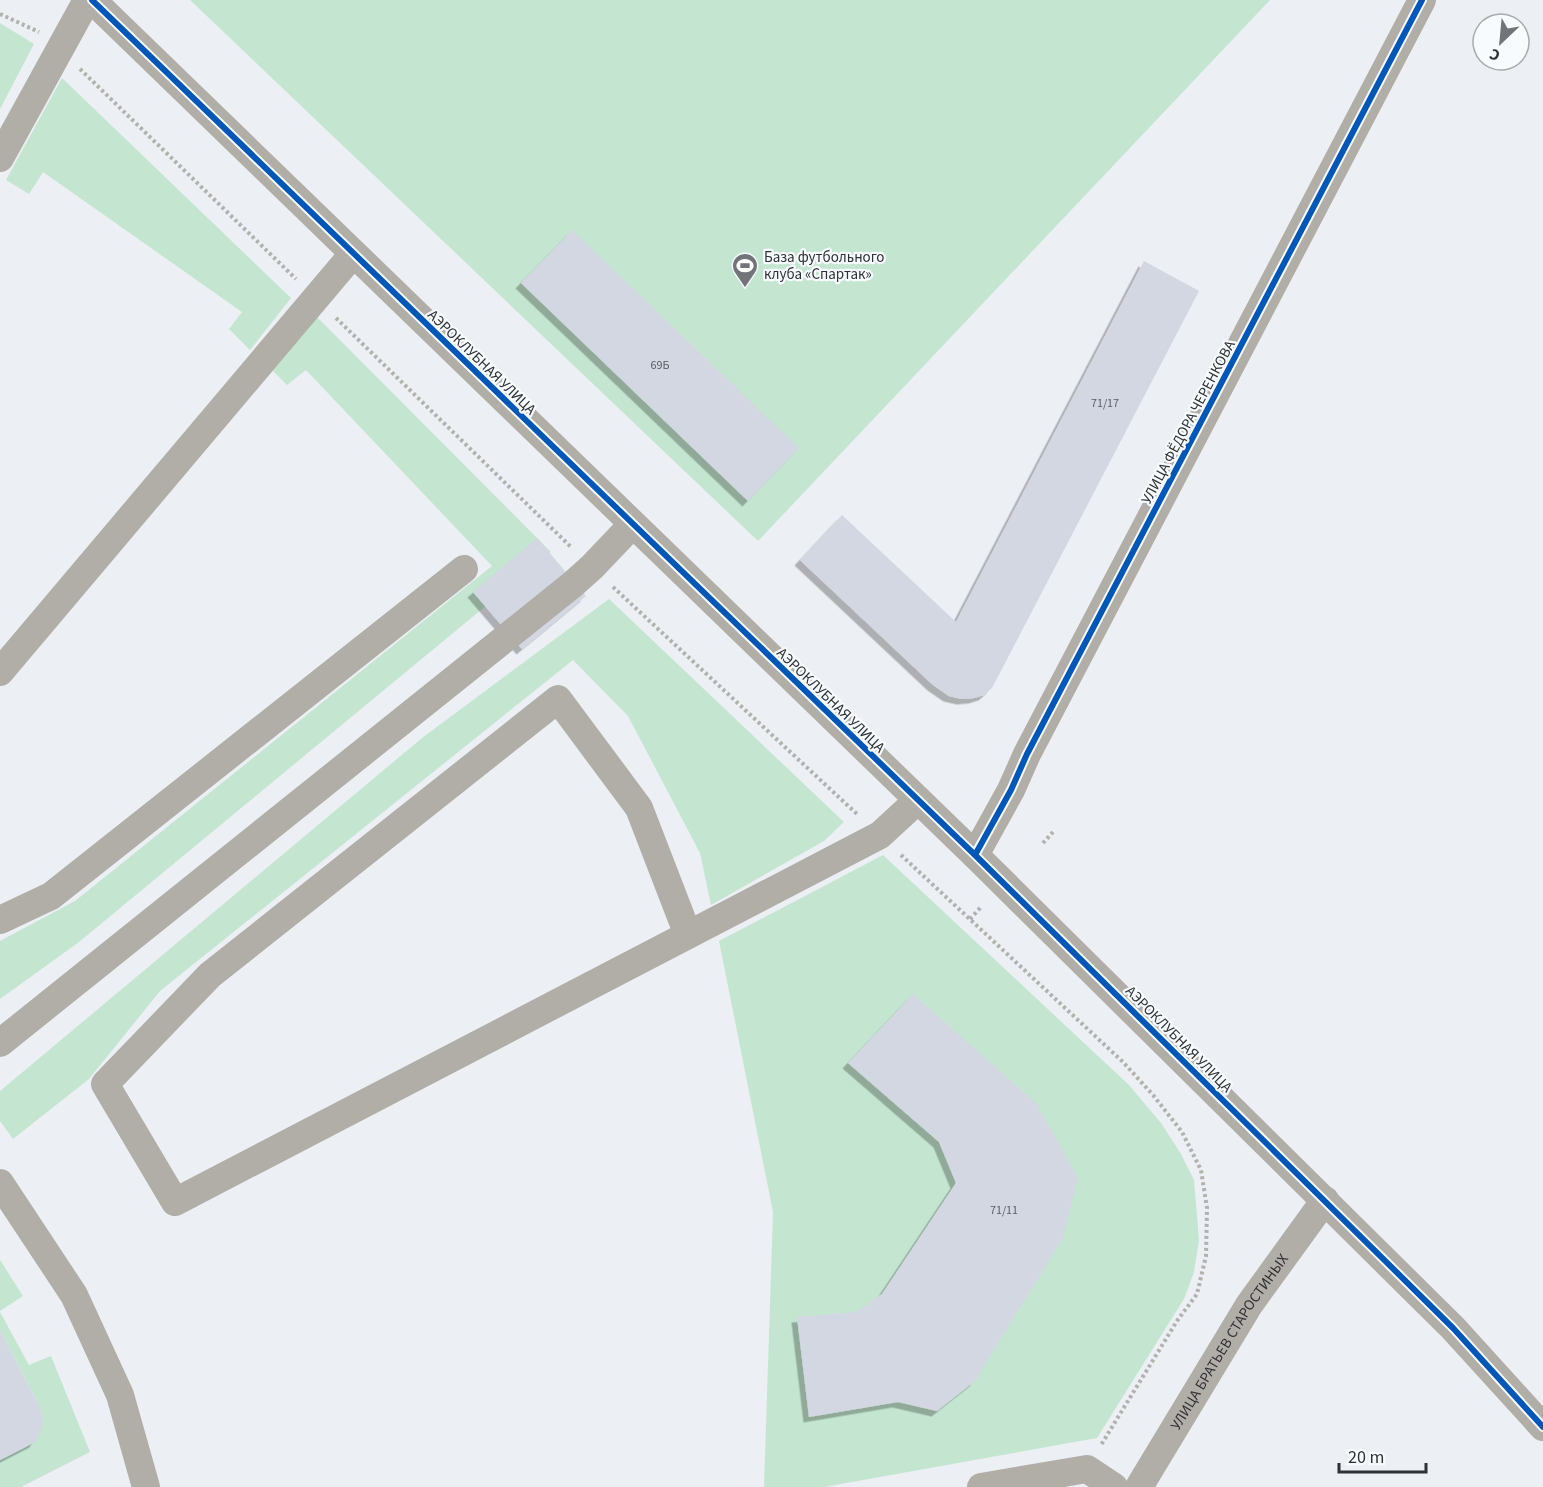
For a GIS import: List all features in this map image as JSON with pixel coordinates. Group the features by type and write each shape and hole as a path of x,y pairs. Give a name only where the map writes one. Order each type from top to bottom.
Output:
{"street":[{"path":"0,158 87,0"},
{"name":"АЭРОКЛУБНАЯ УЛИЦА","path":"92,0 975,855 1453,1328 1543,1426"},
{"name":"УЛИЦА ФЁДОРА ЧЕРЕНКОВА","path":"975,855 1422,0"},
{"path":"0,672 353,254"},
{"path":"2,1041 592,567 632,525"},
{"path":"0,920 51,896 464,569"},
{"path":"688,935 639,808 558,699 210,975 105,1083 175,1202 688,935 880,835 918,800"},
{"path":"0,1183 74,1296 120,1395 146,1487"},
{"name":"УЛИЦА БРАТЬЕВ СТАРОСТИНЫХ","path":"1139,1487 1249,1305 1325,1200"},
{"path":"981,1487 1087,1469 1114,1487"}],"path":[{"path":"0,14 45,35"},
{"path":"79,68 302,284"},
{"path":"336,318 592,567 1123,1062 1182,1132 1201,1170 1208,1208 1206,1247 1197,1294 1177,1321 1087,1469"},
{"path":"1042,843 1053,831"},
{"path":"970,919 981,907"}],"green space":[{"name":"База футбольного клуба «Спартак»","path":"190,0 1270,0 758,541"},
{"path":"0,23 34,44 0,109"},
{"path":"62,78 291,298 250,350 229,329 242,312 43,172 29,194 6,180"},
{"path":"317,317 551,552 79,942 0,999 0,941 75,901 492,566 306,370 287,385 272,370"},
{"path":"609,599 844,822 824,841 711,905 700,853 628,716 573,660 160,991 89,1079 13,1139 0,1121 0,1091 422,738"},
{"path":"883,855 1129,1085 1161,1123 1194,1180 1199,1240 1194,1272 1184,1299 1097,1438 824,1487 764,1487 773,1212 719,941"},
{"path":"0,1260 23,1296 0,1311"},
{"path":"0,1312 29,1365 51,1356 90,1452 21,1487 0,1487 0,1460 26,1447 37,1436 41,1429 41,1409 0,1330"}],"building":[{"path":"572,230 799,448 748,501 521,283"},
{"path":"1144,261 1199,291 992,688 984,695 974,698 962,699 949,696 933,685 800,560 842,515 956,622"},
{"path":"537,538 586,596 522,649 473,592"},
{"path":"913,994 1037,1104 1078,1178 1063,1238 975,1381 937,1411 898,1402 809,1417 797,1317 856,1312 882,1294 956,1183 939,1142 848,1063"},
{"path":"0,1330 41,1409 43,1420 41,1432 35,1442 0,1460"}],"cycle path":[{"path":"92,0 975,855 1453,1328 1543,1427"},
{"path":"975,855 1422,0"}],"place":[{"name":"База футбольного клуба «Спартак»","path":"745,289"}]}
